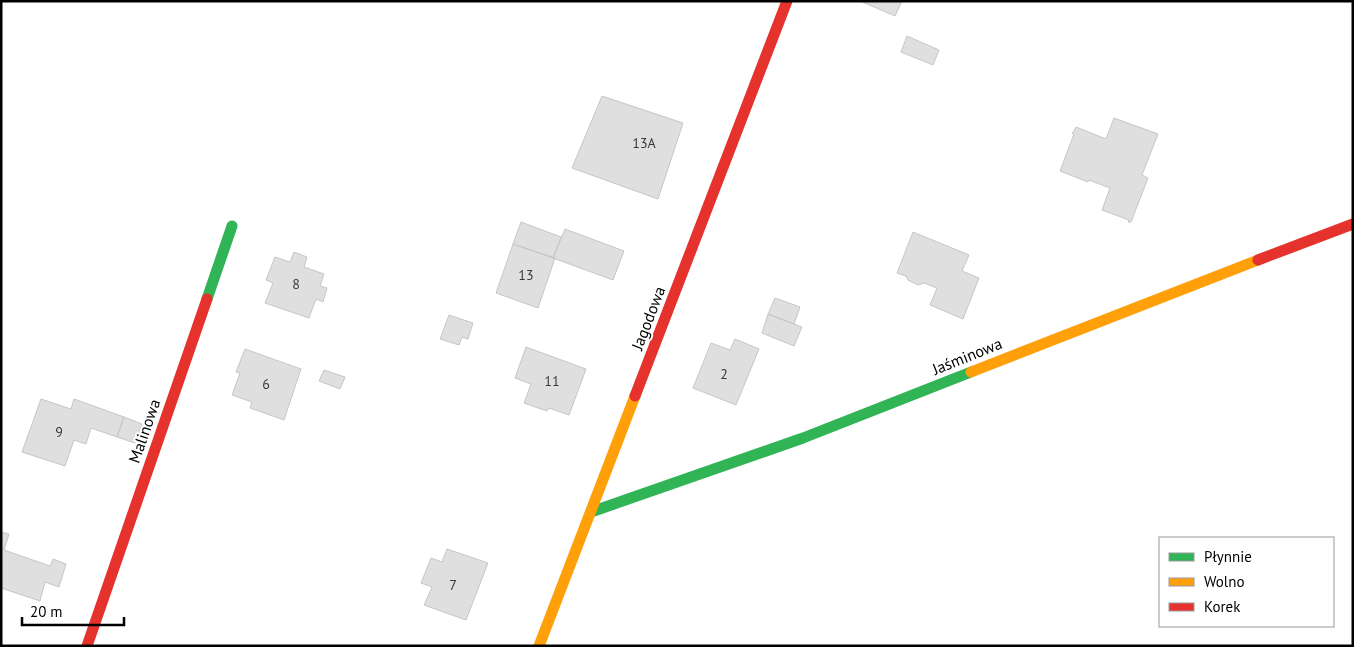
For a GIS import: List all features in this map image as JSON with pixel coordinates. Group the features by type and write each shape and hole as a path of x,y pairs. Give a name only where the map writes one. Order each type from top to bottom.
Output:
{"street":[{"name":"Jagodowa","path":"539,646 787,1"},
{"name":"Jaśminowa","path":"591,512 803,438 1353,224"},
{"name":"Malinowa","path":"87,646 232,226"}],"building":[{"path":"860,1 902,1 895,16"},
{"path":"907,36 939,50 933,65 901,52"},
{"path":"602,96 683,123 658,199 572,168"},
{"path":"1114,118 1158,134 1142,175 1148,178 1131,222 1102,210 1110,188 1060,171 1074,134 1072,133 1076,127 1106,139"},
{"path":"521,222 561,237 553,258 513,244"},
{"path":"565,229 624,251 613,280 553,258"},
{"path":"913,232 969,255 962,271 979,278 963,319 930,305 937,288 924,283 918,285 908,280 906,276 897,273"},
{"path":"513,244 555,258 538,308 496,293"},
{"path":"294,252 307,257 304,267 324,274 320,286 327,288 323,302 316,299 309,318 265,303 273,283 266,280 275,257 290,262"},
{"path":"775,298 800,307 794,324 768,314"},
{"path":"768,314 802,327 794,346 762,333"},
{"path":"449,315 473,323 468,339 462,337 459,345 440,339"},
{"path":"735,339 759,349 736,405 693,388 711,343 730,350"},
{"path":"526,347 586,369 569,415 549,408 547,411 524,403 531,384 515,378"},
{"path":"245,349 301,369 284,420 250,408 252,402 232,395 240,373 236,372"},
{"path":"324,370 345,377 340,389 319,381"},
{"path":"41,399 71,409 74,399 124,417 117,437 91,428 86,444 74,440 65,466 22,452"},
{"path":"124,417 142,424 135,443 117,437"},
{"path":"1,532 9,534 4,550 50,566 53,559 66,564 59,587 45,582 40,601 1,588"},
{"path":"447,549 488,563 466,620 424,605 432,587 421,583 431,558 442,562"}],"traffic: fast":[{"path":"207,299 232,226"},
{"path":"591,512 803,438 971,372"}],"traffic: slow":[{"path":"971,372 1258,260"},
{"path":"539,646 635,396"}],"traffic: jam":[{"path":"635,396 787,1"},
{"path":"1258,260 1353,224"},
{"path":"87,646 207,299"}]}
